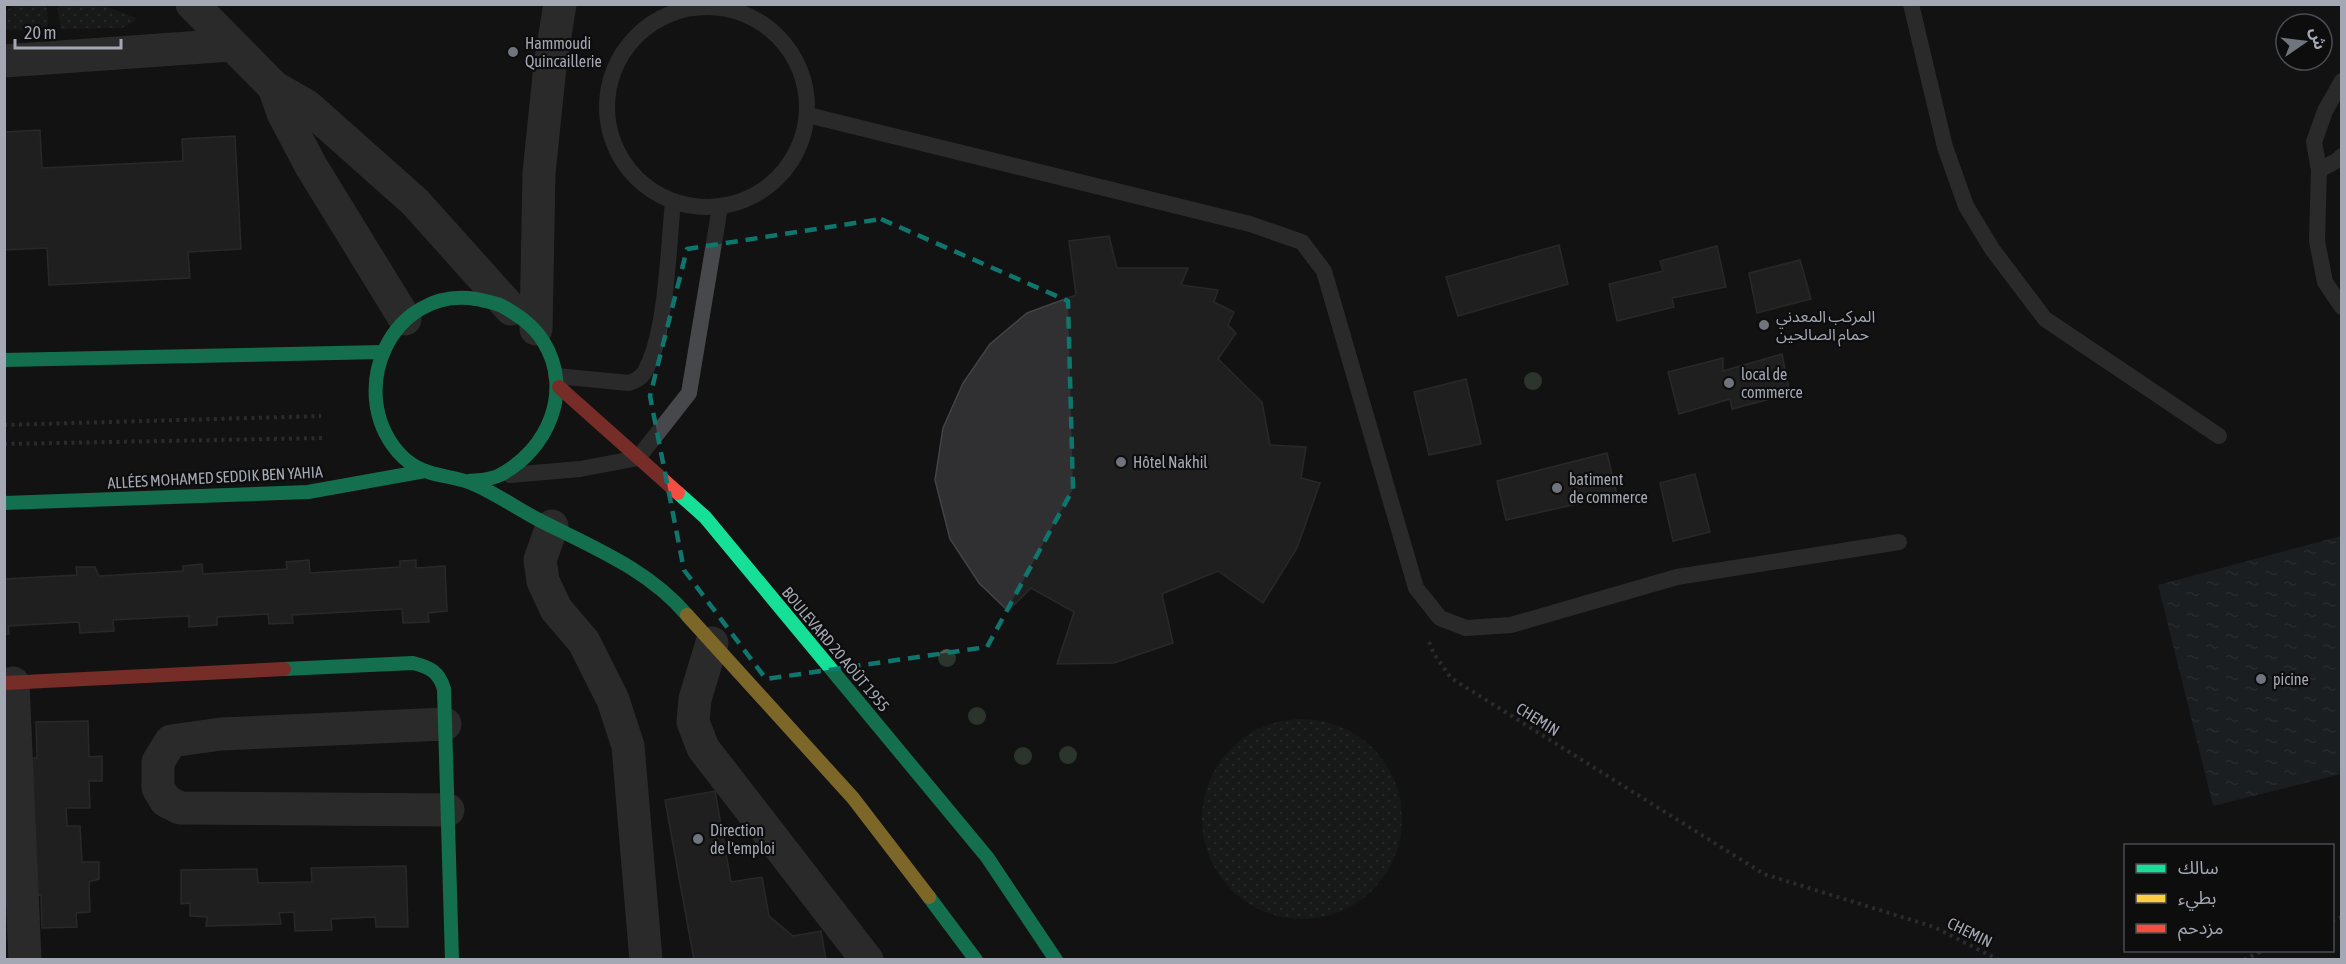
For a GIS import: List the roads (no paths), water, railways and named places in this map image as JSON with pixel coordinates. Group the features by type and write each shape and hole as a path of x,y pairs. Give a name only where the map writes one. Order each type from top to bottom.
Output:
{"street":[{"path":"192,4 274,87 307,106 415,202 511,309 536,329 552,357 557,381 554,417 541,442 521,463 497,477 469,482 441,478 415,466 394,447 380,423 373,395 376,367 387,340 405,319 429,304 457,297 485,298 511,309"},
{"path":"536,329 539,173 550,66 560,4"},
{"path":"4,61 231,45"},
{"path":"274,87 283,113 311,166 405,319"},
{"path":"4,360 382,352"},
{"name":"BOULEVARD 20 AOÛT 1955","path":"557,381 713,526 987,857 1056,960"},
{"name":"ALLÉES MOHAMED SEDDIK BEN YAHIA","path":"4,503 308,492 425,471"},
{"path":"469,482 601,551 665,591 865,814 976,960"},
{"path":"552,526 540,560 543,581 556,609 584,642 613,699 628,746 646,960"},
{"path":"712,643 695,699 693,723 703,748 867,960"},
{"path":"25,960 9,683 413,663 429,666 441,675 444,689 452,960"},
{"path":"445,724 221,734 171,741 158,762 158,788 166,801 180,808 448,810"}],"lane":[{"path":"1911,4 1945,147 1966,206 1992,249 2045,319 2219,436"},
{"path":"701,6 724,8 735,10 766,25 790,49 804,81 808,115 800,148 780,177 752,198 720,207 696,208 674,202 643,186 621,159 609,127 607,93 618,60 639,32 667,9 701,6"},
{"path":"2342,81 2325,111 2314,142 2319,170 2317,241 2325,282 2342,307"},
{"path":"808,115 1250,224 1302,242 1324,271 1416,588 1440,618 1449,622 1466,628 1511,624 1677,577 1899,542"},
{"path":"2319,170 2342,156"},
{"path":"557,381 629,383 637,380 644,372 659,333 674,202"},
{"path":"497,477 580,469 638,458 689,393 720,207"}],"water":[{"name":"picine","path":"2341,536 2341,774 2213,806 2158,585"}],"place":[{"name":"Hammoudi Quincaillerie","path":"513,52"},
{"name":"المركب المعدني حمام الصالحين","path":"1764,325"},
{"name":"local de commerce","path":"1729,383"},
{"name":"Hôtel Nakhil","path":"1121,462"},
{"name":"batiment de commerce","path":"1557,488"},
{"name":"picine","path":"2261,679"},
{"name":"Direction de l'emploi","path":"698,839"}]}
